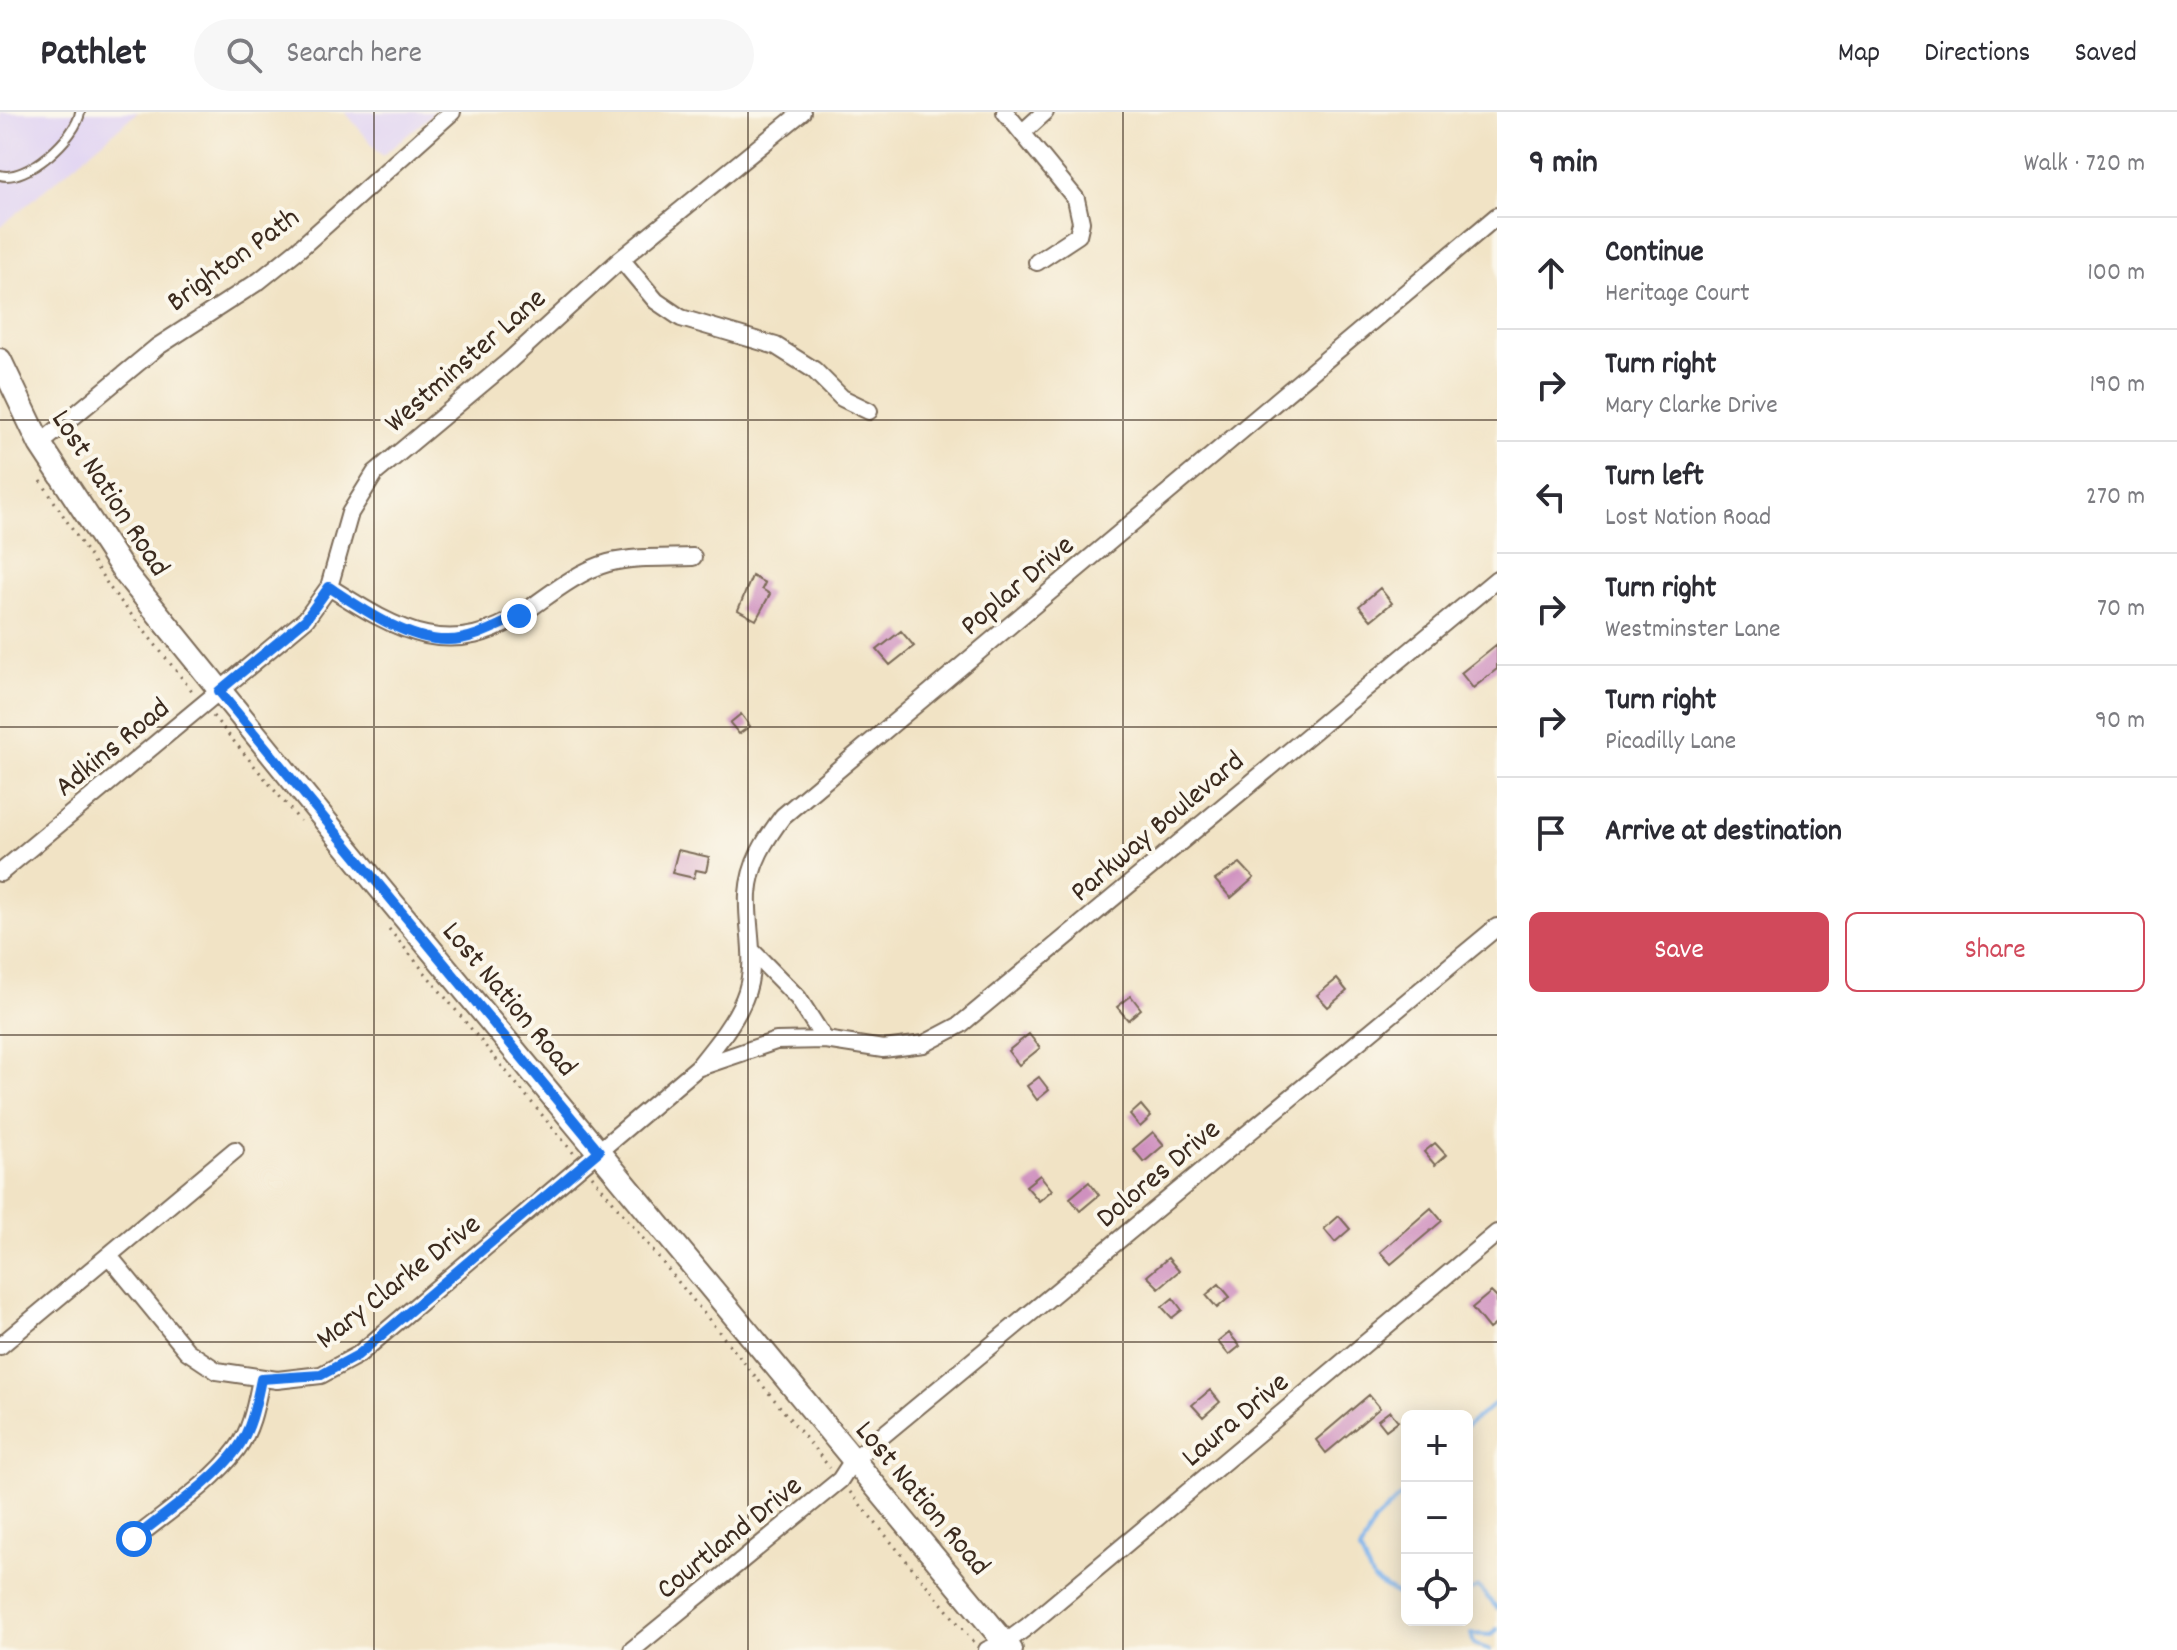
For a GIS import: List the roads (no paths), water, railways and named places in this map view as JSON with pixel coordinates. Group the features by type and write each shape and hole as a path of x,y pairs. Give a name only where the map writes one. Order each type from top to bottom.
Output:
{"street":[{"name":"Brighton Path","path":"40,444 157,347 259,281 299,249 452,112"},
{"name":"Westminster Lane","path":"219,691 306,619 329,587 350,513 375,473 508,362 621,259 802,112"},
{"path":"1005,112 1076,199 1081,222 1078,235 1037,262"},
{"path":"1023,132 1045,112"},
{"name":"Poplar Drive","path":"697,1068 722,1037 745,997 753,952 748,894 758,849 783,816 1497,216"},
{"path":"621,259 656,301 681,318 776,346 814,370 842,398 869,411"},
{"name":"Lost Nation Road","path":"0,360 40,444 125,573 853,1460 1001,1648"},
{"path":"329,587 390,626 447,640 478,633 519,616 571,580 607,563 693,557"},
{"name":"Parkway Boulevard","path":"599,1151 697,1068 776,1041 825,1040 883,1049 924,1044 960,1025 1497,579"},
{"name":"Adkins Road","path":"0,873 219,691"},
{"name":"Dolores Drive","path":"853,1460 1497,927"},
{"path":"753,952 798,998 825,1040"},
{"path":"0,1346 235,1150"},
{"name":"Mary Clarke Drive","path":"109,1256 187,1351 217,1371 261,1379 321,1375 358,1355 599,1151"},
{"name":"Laura Drive","path":"1001,1648 1497,1233"},
{"path":"134,1539 198,1487 237,1449 252,1420 261,1379"},
{"name":"Courtland Drive","path":"632,1650 840,1480 853,1460"}],"lane":[{"path":"0,175 13,178 24,174 73,133 80,112"}],"waterway":[{"path":"1473,1421 1497,1402"},
{"path":"1401,1496 1374,1522 1360,1551 1373,1580 1401,1596"},
{"path":"1473,1589 1478,1587 1497,1608"},
{"path":"1490,1650 1474,1644 1471,1634 1492,1635 1497,1629"}]}
